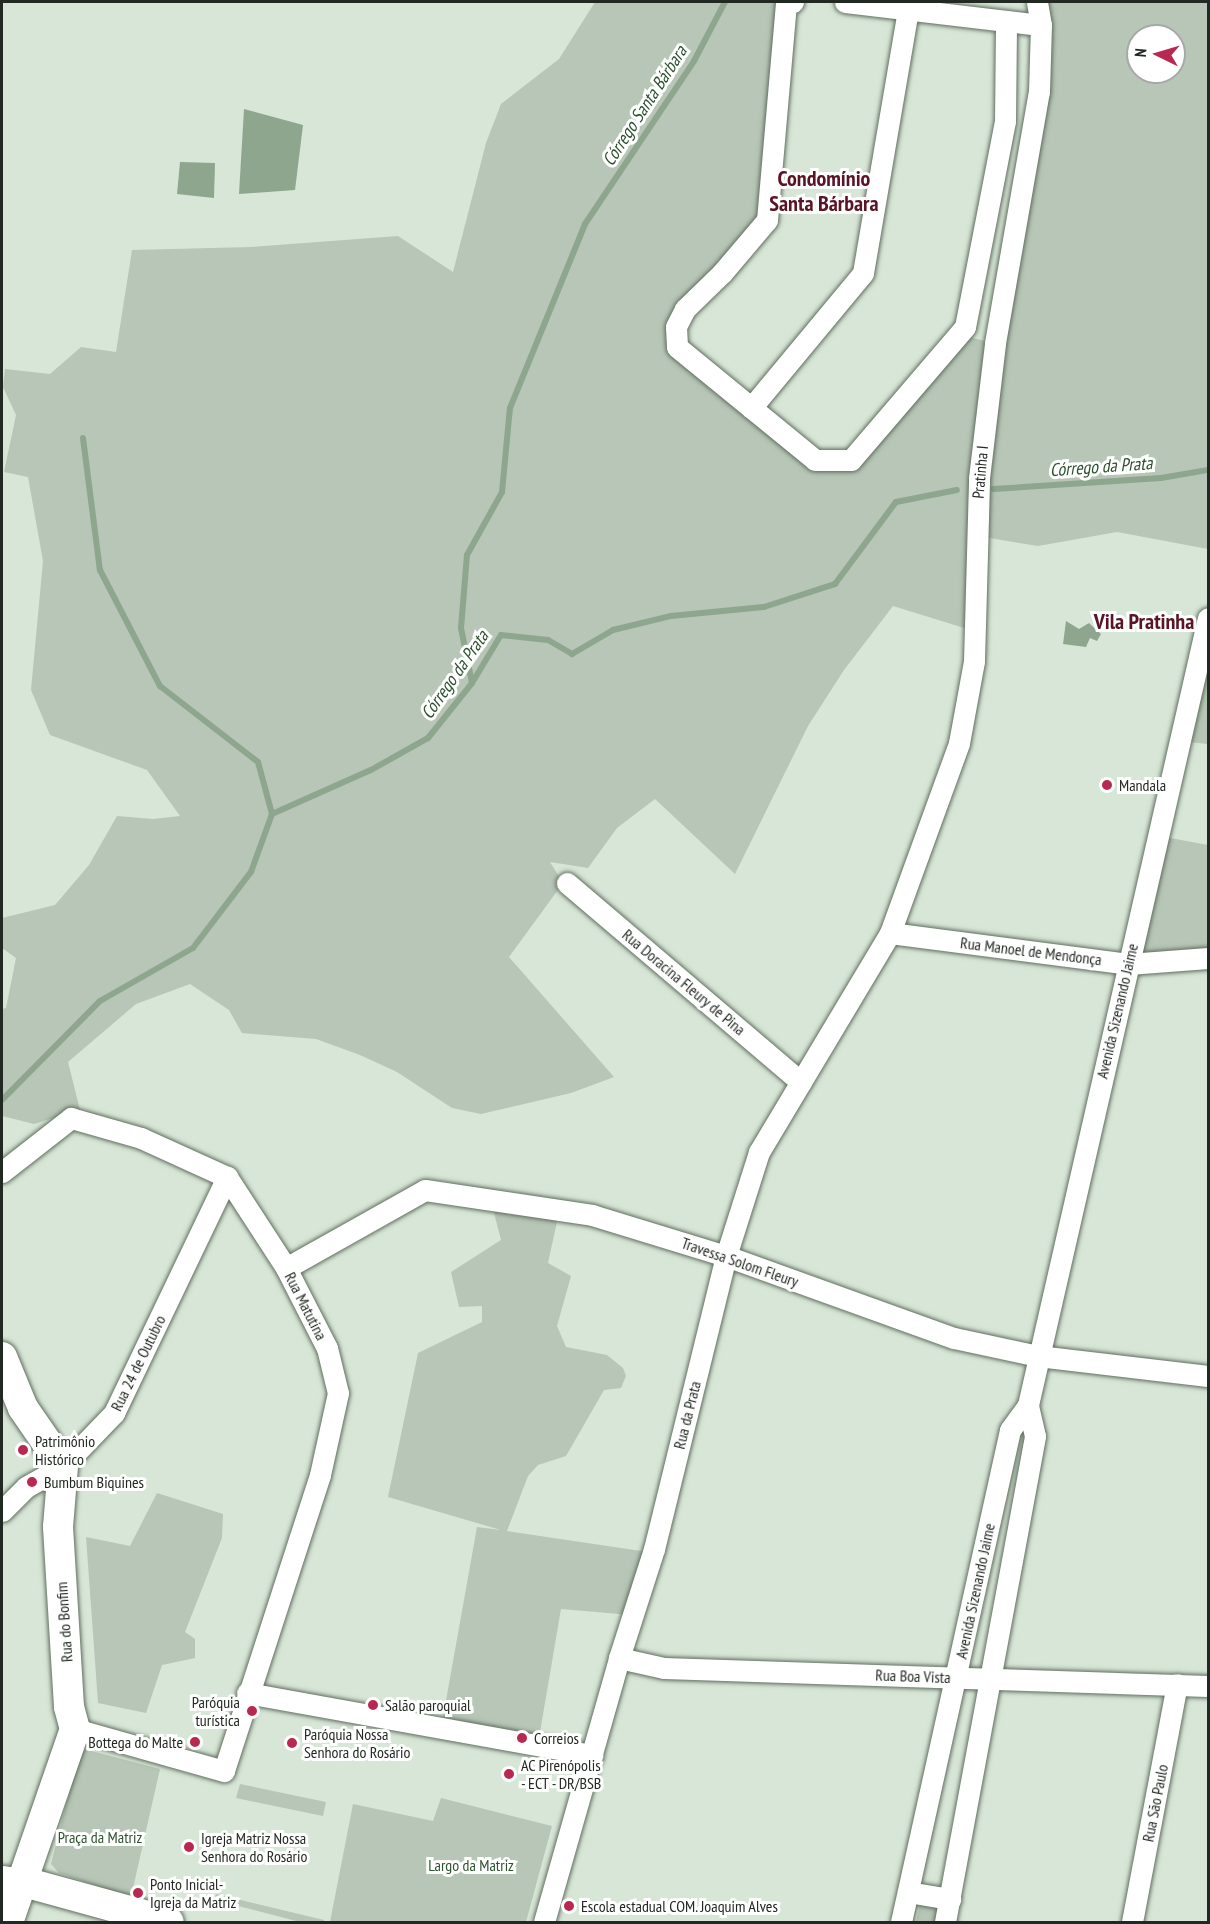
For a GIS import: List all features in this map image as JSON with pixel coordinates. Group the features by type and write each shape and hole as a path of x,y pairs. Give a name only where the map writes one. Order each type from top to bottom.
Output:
{"main road":[{"path":"2,1357 23,1408 63,1466"},
{"name":"Rua do Bonfim","path":"63,1466 58,1527 69,1707 75,1729"},
{"path":"8,1923 12,1885 75,1729"},
{"path":"12,1885 122,1923"},
{"path":"12,1885 169,1923"}],"street":[{"path":"793,2 786,3 767,220 722,273 685,309 676,327 677,347 815,460 851,460 965,327 1005,121 1006,21"},
{"path":"845,2 1041,25"},
{"name":"Pratinha I","path":"890,933 959,743 974,661 979,478 995,343 1039,93 1041,25 1037,2"},
{"path":"751,408 863,273 908,9"},
{"name":"Avenida Sizenando Jaime","path":"901,1923 1010,1430 1028,1405 1209,618"},
{"name":"Rua Doracina Fleury de Pina","path":"567,883 801,1082"},
{"name":"Rua Manoel de Mendonça","path":"890,933 1128,964 1209,958"},
{"name":"Rua da Prata","path":"544,1923 619,1658 654,1549 726,1256 759,1152 890,933"},
{"path":"2,1172 71,1118 141,1138 227,1176"},
{"name":"Rua Matutina","path":"75,1729 224,1771 247,1693 320,1475 338,1393 327,1348 286,1268 227,1176"},
{"name":"Rua 24 de Outubro","path":"2,1511 26,1486 63,1466 114,1413 227,1176"},
{"name":"Travessa Solom Fleury","path":"286,1268 425,1190 570,1210 726,1256 954,1338 1038,1356 1209,1376"},
{"name":"Avenida Sizenando Jaime","path":"945,1923 1035,1436 1028,1405"},
{"name":"Rua Boa Vista","path":"619,1658 664,1668 956,1678 992,1676 1209,1686"},
{"name":"Rua São Paulo","path":"1132,1923 1177,1684"},
{"path":"247,1693 592,1755"},
{"path":"908,1892 950,1899"}],"green space":[{"path":"595,2 781,2 764,216 672,346 811,465 854,463 969,337 997,344 1038,92 1034,2 1208,2 1208,549 1117,532 1038,546 983,537 974,631 893,606 844,670 808,726 735,874 655,799 617,828 588,868 550,862 563,883 509,957 614,1077 571,1093 481,1114 452,1108 397,1072 316,1039 242,1033 229,1010 190,984 136,1004 68,1062 80,1110 34,1124 2,1116 2,1009 6,1008 16,958 2,948 2,918 55,905 89,865 117,816 153,819 180,816 147,770 50,735 31,690 43,561 28,477 4,472 16,415 3,387 5,369 50,374 81,347 116,352 132,250 251,247 398,236 453,272 486,143 501,104 559,59"},
{"path":"1208,636 1208,744 1188,742"},
{"path":"1165,837 1208,845 1208,949 1134,954"},
{"path":"493,1209 558,1217 548,1263 571,1276 557,1326 566,1347 607,1355 623,1368 626,1376 621,1388 604,1390 566,1456 538,1465 528,1476 507,1531 648,1552 631,1615 561,1609 539,1738 442,1723 477,1527 501,1530 388,1497 418,1353 482,1322 482,1306 459,1307 451,1272 501,1240"},
{"path":"157,1493 223,1514 222,1538 185,1632 195,1639 195,1658 162,1665 146,1713 98,1703 86,1537 130,1546"},
{"name":"Praça da Matriz","path":"84,1749 160,1769 131,1897 59,1873 51,1864 79,1754"},
{"path":"240,1784 326,1802 323,1816 236,1798"},
{"name":"Largo da Matriz","path":"441,1798 552,1826 526,1922 330,1922 353,1804 433,1821"},
{"path":"216,1894 324,1920 323,1922 300,1922 215,1900"},
{"path":"921,1900 942,1903 939,1922 916,1922"}],"shaded area":[{"path":"244,109 303,125 295,190 239,194"},
{"path":"180,162 215,163 214,198 177,194"},
{"path":"1066,621 1079,629 1089,623 1101,634 1097,641 1090,638 1086,647 1063,644"}],"waterway":[{"path":"472,683 461,628 467,555 502,492 510,408 585,224 694,61 725,2"},
{"name":"Córrego Santa Bárbara","path":"83,438 100,570 160,686 258,762 272,814"},
{"name":"Córrego da Prata","path":"994,489 1161,478 1208,470"},
{"name":"Córrego da Prata","path":"2,1100 100,1001 193,948 251,872 272,814 371,770 428,738 472,683 501,635 548,640 572,654 613,630 671,616 764,607 835,584 896,502 957,490"}],"place":[{"name":"Mandala","path":"1107,785"},
{"name":"Patrimônio Histórico","path":"23,1450"},
{"name":"Bumbum Biquines","path":"32,1482"},
{"name":"Salão paroquial","path":"373,1705"},
{"name":"Paróquia turística","path":"252,1711"},
{"name":"Correios","path":"522,1738"},
{"name":"Bottega do Malte","path":"195,1742"},
{"name":"Paróquia Nossa Senhora do Rosário","path":"292,1743"},
{"name":"AC Pirenópolis - ECT - DR/BSB","path":"509,1774"},
{"name":"Igreja Matriz Nossa Senhora do Rosário","path":"189,1847"},
{"name":"Ponto Inicial- Igreja da Matriz","path":"138,1893"},
{"name":"Escola estadual COM. Joaquim Alves","path":"569,1906"}],"district":[{"name":"Condomínio Santa Bárbara","path":"824,190"},
{"name":"Vila Pratinha","path":"1144,622"}]}
